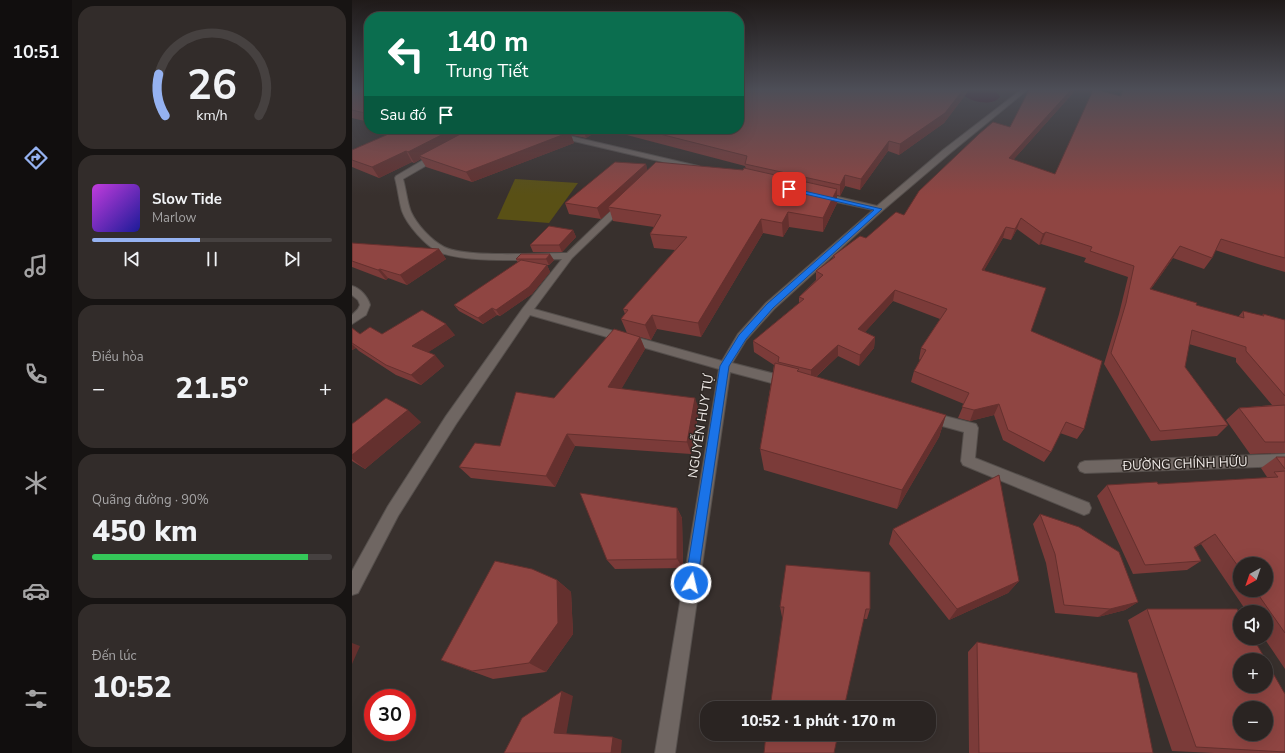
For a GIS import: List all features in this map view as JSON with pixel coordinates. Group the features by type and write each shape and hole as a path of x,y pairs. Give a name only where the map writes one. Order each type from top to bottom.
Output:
{"street":[{"name":"NGUYỄN HUY TỰ","path":"665,753 725,366 742,337 770,306 879,209 980,125"},
{"path":"553,134 708,170"},
{"path":"446,151 412,169 399,178 407,212 420,233 441,249 453,253 477,256 569,256"},
{"path":"649,180 669,161"},
{"path":"809,193 879,209"},
{"path":"352,587 393,511 446,427 527,311 569,256 628,199"},
{"path":"352,288 366,303 366,307 362,313 352,320"},
{"path":"527,311 802,386"},
{"path":"917,414 971,428 968,461 1084,508"},
{"name":"ĐƯỜNG CHÍNH HỮU","path":"1085,467 1285,460"}],"shaded area":[{"path":"515,179 578,183 549,223 497,219"}],"building":[{"path":"744,125 927,125 900,144 889,141 861,179 845,175 840,185 745,164 747,156 660,134 744,134"},
{"path":"989,125 1004,125 1010,127 1011,125 1039,125 1009,158 1055,174 1077,125 1285,125 1285,258 1221,239 1212,258 1180,246 1150,289 1197,303 1196,305 1244,318 1243,311 1264,316 1263,314 1285,320 1285,396 1246,351 1246,347 1192,330 1185,367 1228,425 1160,431 1111,353 1126,303 1134,266 1090,251 1092,247 1046,232 1043,234 1021,218 1015,229 1006,227 982,270 1046,288 1031,331 1102,361 1084,429 1066,422 1051,452 1008,430 999,404 974,410 962,407 969,393 914,371 926,350 921,348 947,309 895,290 858,329 875,337 860,355 838,345 811,370 778,362 779,357 753,341 804,299 799,297 823,275 816,271 860,236 866,238 896,212 904,215 919,191"},
{"path":"389,134 443,134 408,152 406,151 372,167 352,160 352,150"},
{"path":"461,134 565,134 466,172 419,156"},
{"path":"615,162 646,164 597,208 565,203"},
{"path":"656,162 743,170 744,168 837,189 823,218 788,212 782,223 761,219 698,323 652,315 645,325 621,319 628,310 623,309 687,237 650,234 661,215 608,207"},
{"path":"549,226 573,230 559,245 530,245"},
{"path":"352,243 439,249 400,275 380,269 378,270 352,261"},
{"path":"521,254 550,254 546,259 516,259"},
{"path":"521,260 547,265 529,287 496,310 492,308 478,318 454,305"},
{"path":"422,310 446,324 412,346 435,355 411,375 386,365 352,343 352,328 360,334 370,327 382,334"},
{"path":"614,329 640,337 608,387 695,398 687,442 567,434 546,476 459,467 475,443 500,446 516,392 554,398"},
{"path":"775,363 799,369 797,371 946,415 902,490 760,449"},
{"path":"386,398 408,410 352,455 352,424"},
{"path":"1285,405 1285,442 1265,442 1239,408"},
{"path":"1276,457 1285,457 1285,469"},
{"path":"1285,471 1285,633 1273,616 1273,605 1265,605 1260,597 1273,597 1273,557 1233,557 1233,559 1215,534 1194,547 1201,561 1145,565 1107,485 1157,482 1158,484 1278,477 1274,472"},
{"path":"999,475 1019,581 957,609 893,529"},
{"path":"580,493 677,508 677,559 607,560"},
{"path":"1040,514 1079,527 1119,552 1138,602 1110,609 1064,605 1055,554"},
{"path":"495,561 532,569 557,580 558,623 529,663 472,671 441,660"},
{"path":"786,565 870,572 870,609 866,609 846,701 771,701 784,607 780,607"},
{"path":"1147,609 1233,609 1233,645 1257,645 1262,653 1233,653 1233,693 1273,693 1273,673 1285,694 1285,752 1196,747"},
{"path":"977,642 1137,673 1153,753 979,753"},
{"path":"562,691 554,733 613,737 611,753 504,753 522,718"},
{"path":"765,741 837,741 834,753 764,753"}],"route":[{"path":"691,583 725,366 742,337 770,306 879,209 789,189"}]}
